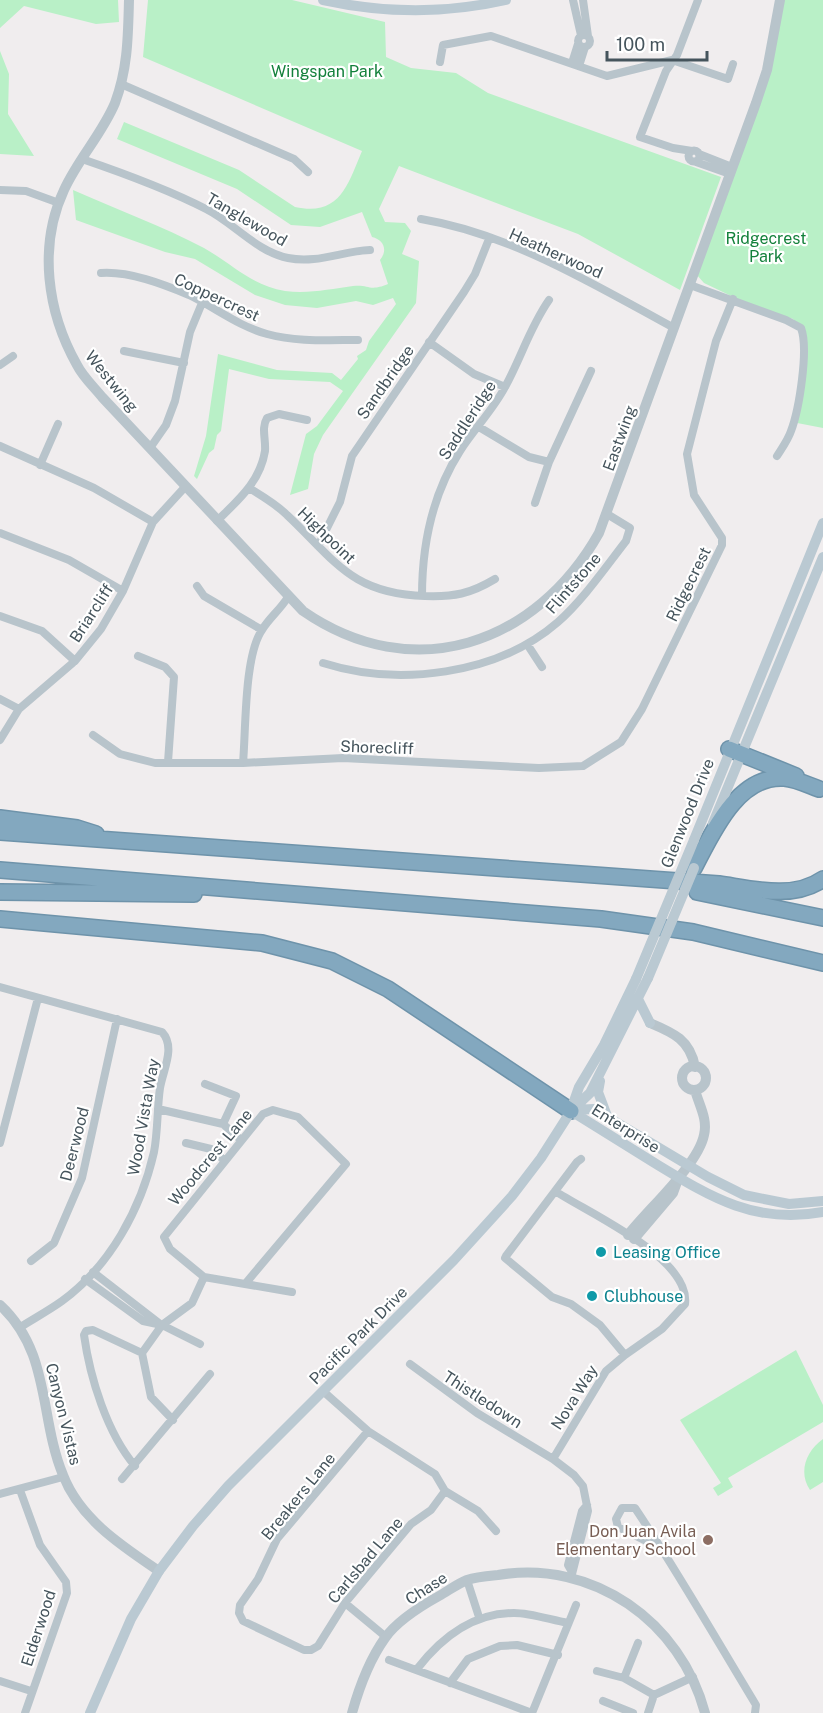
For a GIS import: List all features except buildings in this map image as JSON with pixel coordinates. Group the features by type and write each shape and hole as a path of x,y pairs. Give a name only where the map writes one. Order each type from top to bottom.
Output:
{"highway":[{"path":"734,751 807,780 821,790"},
{"path":"694,868 703,840 746,790 759,783 783,778 821,790"},
{"path":"0,818 77,828 124,842"},
{"path":"0,832 513,871 696,882 783,892 801,890 823,879"},
{"path":"0,870 601,919 693,932 823,963"},
{"path":"513,871 717,895 823,918"},
{"path":"0,892 144,892 425,904"},
{"path":"0,920 262,943 332,961 388,989 571,1110"}],"main road":[{"path":"322,0 367,8 417,10 455,8 506,0"},
{"name":"Glenwood Drive","path":"571,1110 579,1087 604,1045 703,840 734,751 823,523"},
{"name":"Glenwood Drive","path":"734,751 823,559"},
{"name":"Glenwood Drive","path":"648,978 694,868"},
{"name":"Pacific Park Drive","path":"90,1713 131,1619 159,1571 193,1526 228,1486 454,1260 512,1196 541,1158 571,1110 590,1093 648,978"},
{"path":"626,1025 650,1023 638,999"},
{"path":"601,1075 598,1092 608,1116"},
{"name":"Enterprise","path":"571,1110 594,1108 688,1165 744,1195 789,1204 823,1201"},
{"name":"Enterprise","path":"571,1110 694,1189 734,1206 769,1215 804,1216 823,1212"}],"street":[{"name":"Westwing","path":"129,0 129,38 121,84 105,122 59,203 50,247 48,273 53,304 62,336 78,367 185,487 288,597"},
{"path":"573,0 583,41"},
{"path":"576,64 583,41 583,0"},
{"path":"698,0 677,55 672,60 640,137 731,171"},
{"name":"Eastwing","path":"288,597 325,625 370,644 407,650 452,647 492,635 513,625 548,600 566,582 588,553 607,514 767,70 780,0"},
{"path":"440,63 443,45 491,36 607,76 672,60 728,79 733,64"},
{"path":"121,84 294,159 308,172"},
{"name":"Tanglewood","path":"82,159 207,210 267,250 285,258 321,259 353,251 370,250"},
{"path":"0,190 26,191 59,203"},
{"name":"Heatherwood","path":"421,219 439,222 489,239 579,274 674,328"},
{"name":"Sandbridge","path":"318,546 333,521 352,456 475,274 489,239"},
{"name":"Coppercrest","path":"101,273 118,272 189,296 237,323 267,334 310,340 358,340"},
{"path":"690,285 733,299 801,328 803,334 798,405 790,434 777,456"},
{"name":"Ridgecrest","path":"642,710 723,545 722,538 694,495 687,454 715,348 733,299"},
{"name":"Saddleridge","path":"422,596 424,545 438,495 461,450 505,387 536,319 549,300"},
{"path":"150,448 166,425 190,333 202,303"},
{"path":"429,342 474,374 505,387"},
{"path":"124,351 184,363"},
{"path":"0,365 13,356"},
{"path":"535,502 549,462 591,371"},
{"path":"217,521 249,488 262,462 265,448 264,426 267,418 279,414 307,420"},
{"path":"40,465 58,424"},
{"path":"478,427 529,457 549,462"},
{"path":"0,446 103,492 153,522"},
{"name":"Briarcliff","path":"0,740 19,708 75,661 101,629 123,591 153,522 185,487"},
{"name":"Highpoint","path":"249,488 285,513 336,566 357,581 398,595 422,596 467,594 495,579"},
{"name":"Flintstone","path":"323,663 344,670 447,672 482,664 526,644 557,623 626,541 630,528 607,514"},
{"path":"0,533 69,560 123,591"},
{"path":"810,555 823,559"},
{"path":"197,586 204,596 262,630"},
{"path":"243,763 250,671 254,649 262,630 277,615 288,597"},
{"path":"0,616 42,631 75,661"},
{"path":"526,644 542,667"},
{"path":"138,656 165,667 174,677 168,762"},
{"path":"0,699 19,708"},
{"name":"Shorecliff","path":"93,735 120,754 155,763 243,763 343,758 538,768 583,766 621,742 642,710"},
{"path":"0,987 117,1020"},
{"path":"0,1143 38,998"},
{"name":"Wood Vista Way","path":"19,1328 63,1300 93,1272 112,1249 137,1206 154,1149 163,1071 169,1050 168,1039 162,1032 117,1020"},
{"name":"Deerwood","path":"31,1261 54,1243 82,1178 117,1020"},
{"path":"650,1023 672,1033 688,1046 692,1067"},
{"path":"692,1067 703,1070 706,1080 703,1086 695,1090 689,1088 683,1081 683,1074 692,1067"},
{"path":"206,1084 236,1096 223,1124"},
{"path":"631,1237 673,1193 679,1178 699,1150 705,1134 705,1118 695,1090"},
{"path":"158,1109 223,1124 241,1140"},
{"name":"Woodcrest Lane","path":"245,1284 346,1164 298,1117 287,1112 266,1111 224,1160 164,1237 170,1249 204,1277 292,1293"},
{"path":"186,1143 211,1149 224,1160"},
{"path":"581,1159 505,1258 552,1297 571,1304 600,1325 625,1355"},
{"name":"Nova Way","path":"553,1459 606,1371 672,1320 685,1304 686,1296 684,1287 674,1272 631,1237 555,1191"},
{"path":"93,1272 162,1325 200,1344"},
{"path":"173,1419 151,1396 142,1353 162,1325 192,1303 204,1277"},
{"path":"85,1279 143,1320 162,1325"},
{"name":"Canyon Vistas","path":"0,1305 19,1328 43,1381 51,1437 63,1477 81,1506 96,1523 159,1571"},
{"path":"135,1466 121,1450 109,1428 84,1335 87,1331 93,1330 142,1353"},
{"name":"Thistledown","path":"410,1364 477,1413 553,1459 574,1475 583,1486 588,1511 572,1575"},
{"path":"122,1479 210,1374"},
{"path":"324,1392 368,1431 435,1474 445,1491 478,1511 496,1531"},
{"name":"Breakers Lane","path":"311,1650 304,1650 243,1622 239,1613 240,1605 258,1579 277,1539 368,1431"},
{"path":"0,1494 63,1477"},
{"name":"Elderwood","path":"21,1490 40,1545 66,1581 67,1593 25,1713"},
{"name":"Carlsbad Lane","path":"311,1650 318,1646 345,1603 411,1524 431,1510 445,1491"},
{"path":"662,1549 618,1527 616,1519 622,1508 635,1508 662,1549 756,1705 755,1713"},
{"name":"Chase","path":"352,1713 359,1689 386,1637 422,1605 467,1580 513,1572 542,1572 572,1575 609,1591 651,1620 675,1648 693,1677 705,1713"},
{"path":"467,1580 479,1617"},
{"path":"345,1603 386,1637"},
{"path":"389,1660 532,1713 558,1655 576,1605"},
{"path":"417,1669 441,1642 479,1617 514,1613 568,1623"},
{"path":"624,1678 638,1643"},
{"path":"450,1683 468,1659 500,1646 517,1645 558,1655"},
{"path":"597,1671 624,1678 654,1695"},
{"path":"648,1713 654,1695 693,1677"},
{"path":"0,1681 31,1691"},
{"path":"603,1701 633,1713"}],"green space":[{"path":"0,0 118,0 119,22 96,24 24,6 0,28"},
{"name":"Wingspan Park","path":"148,0 292,0 385,22 386,57 411,68 456,73 488,93 721,177 680,290 578,234 399,166 379,209 385,222 405,223 411,231 402,254 419,261 416,303 323,435 314,454 308,489 290,495 306,434 317,426 343,391 330,382 269,379 229,369 221,431 197,479 194,476 206,436 218,354 277,370 332,373 341,380 358,359 357,356 366,350 369,341 396,304 393,298 373,305 356,301 317,308 285,305 255,295 195,259 165,252 76,220 73,190 188,240 252,279 273,288 303,292 358,286 373,288 388,284 380,260 384,253 384,246 372,237 362,212 320,227 291,225 237,189 117,139 124,122 239,170 295,207 310,209 322,207 340,195 347,186 362,151 143,57"},
{"name":"Ridgecrest Park","path":"780,0 823,0 823,428 792,422 799,391 802,330 793,319 750,305 704,283 696,274 764,85"},
{"path":"0,51 9,74 8,114 34,156 0,154"},
{"path":"796,1350 823,1405 823,1422 728,1478 733,1487 718,1496 713,1488 721,1483 680,1420"},
{"path":"823,1439 823,1482 810,1490 806,1483 804,1469 808,1456"}],"place":[{"name":"Leasing Office","path":"601,1252"},
{"name":"Clubhouse","path":"592,1296"},
{"name":"Don Juan Avila Elementary School","path":"708,1540"}]}
